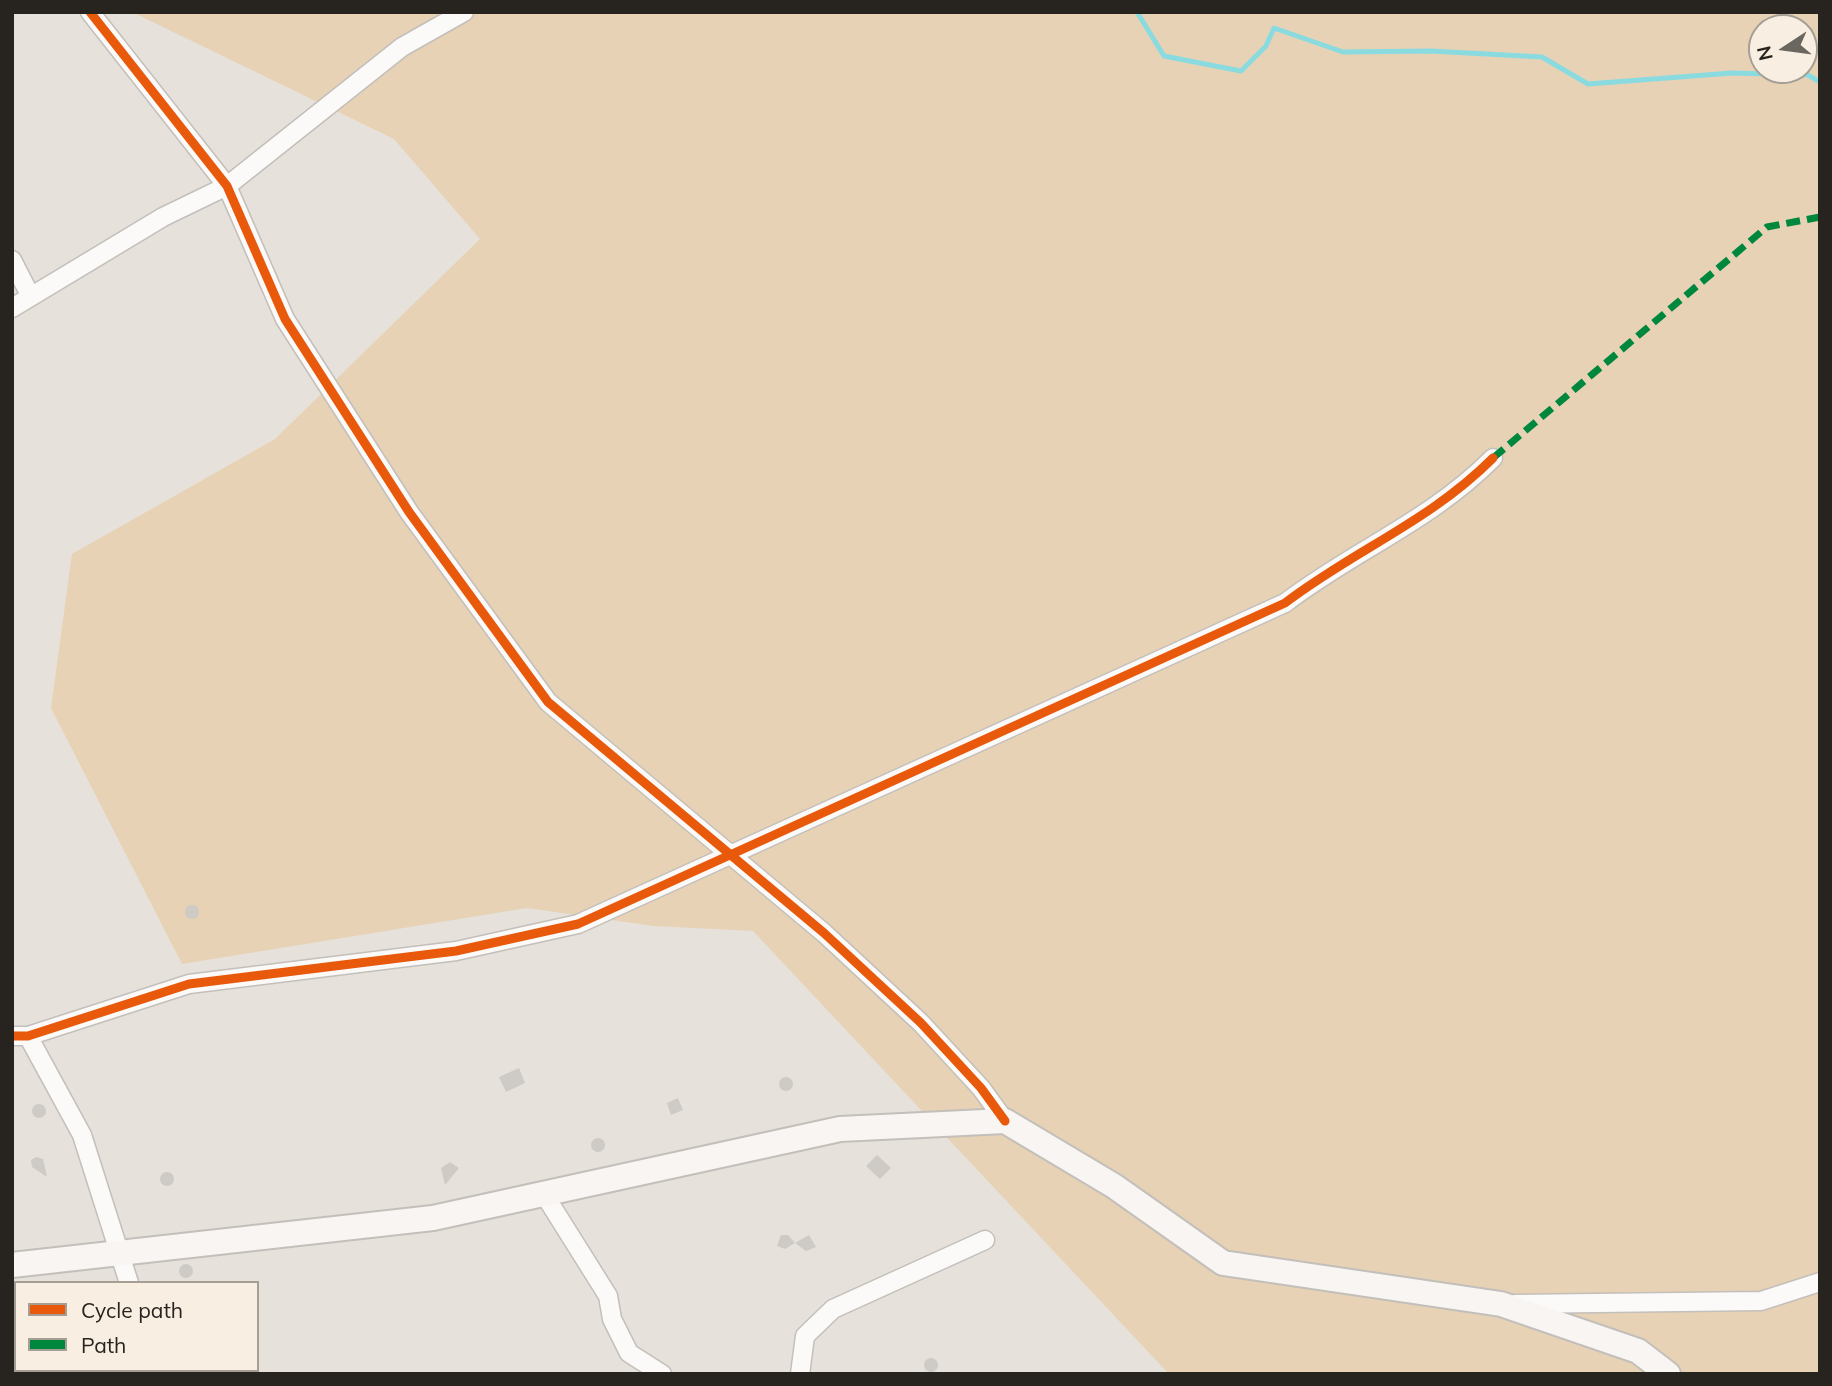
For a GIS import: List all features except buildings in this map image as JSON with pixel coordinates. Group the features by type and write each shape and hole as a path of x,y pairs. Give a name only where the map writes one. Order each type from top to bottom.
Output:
{"main road":[{"path":"12,1265 433,1218 840,1129 1005,1121 1114,1186 1223,1263 1501,1304 1638,1351 1668,1374"}],"street":[{"path":"90,12 227,186 285,319 409,512 548,702 824,933 921,1023 981,1088 1005,1121"},
{"path":"12,308 163,217 227,186 402,47 464,12"},
{"path":"12,260 30,295"},
{"path":"128,1281 82,1135 20,1036 189,984 456,951 578,925 1285,603 1325,573 1439,506 1461,490 1493,458"},
{"path":"544,1194 608,1296 612,1319 629,1353 662,1374"},
{"path":"800,1374 805,1336 833,1309 985,1240"},
{"path":"1501,1304 1761,1301 1820,1282"}],"shaded area":[{"path":"132,12 1820,12 1820,1374 1169,1374 753,931 654,926 527,908 182,964 51,708 72,554 275,439 480,239 394,139"}],"waterway":[{"path":"1137,12 1164,56 1241,71 1266,46 1274,28 1343,52 1431,51 1542,57 1588,84 1732,73 1808,75 1820,82"}],"marked path":[{"path":"1493,458 1767,227 1820,217"}],"cycle path":[{"path":"90,12 227,186 285,319 409,512 548,702 824,933 921,1023 981,1088 1005,1121"},
{"path":"12,1036 28,1036 189,984 456,951 578,924 1285,603 1418,518 1469,480 1493,458"}]}
